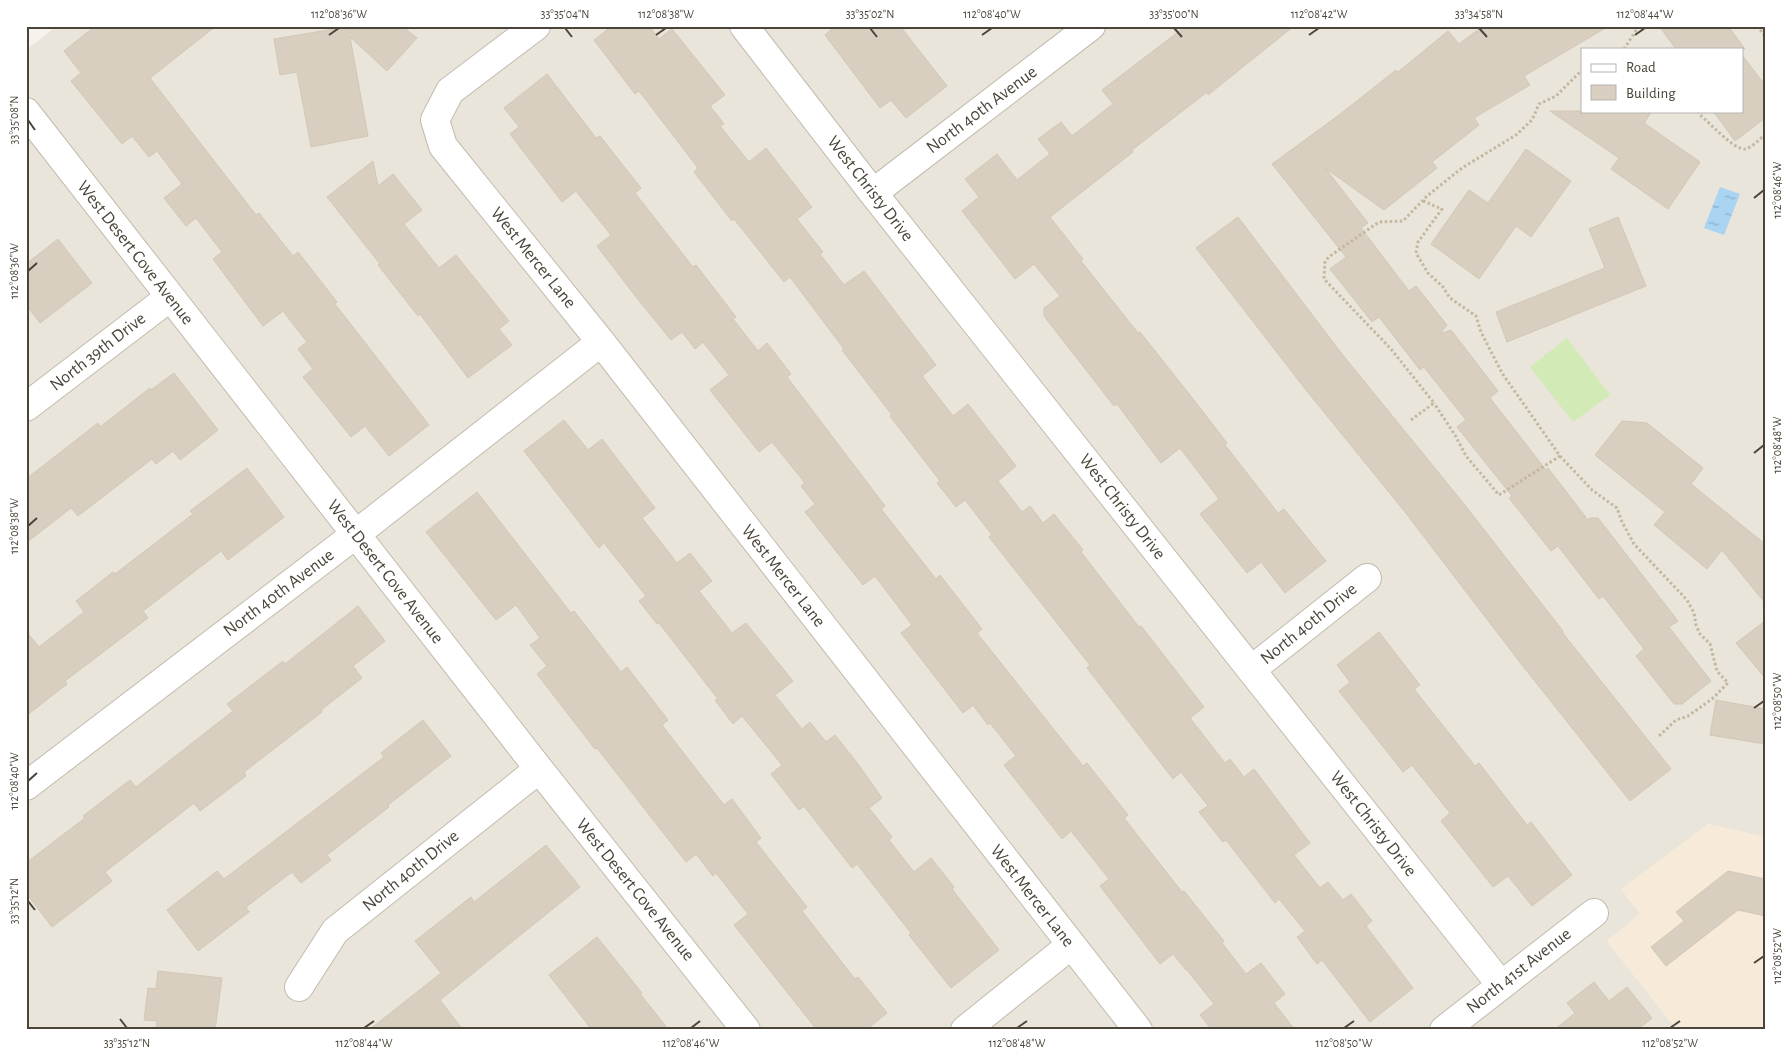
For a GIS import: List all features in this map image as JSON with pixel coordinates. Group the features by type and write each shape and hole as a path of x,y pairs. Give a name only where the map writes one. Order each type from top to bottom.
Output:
{"street":[{"name":"West Mercer Lane","path":"536,26 450,91 435,120 443,146 600,342 1138,1030"},
{"name":"West Christy Drive","path":"744,26 872,193 1501,985"},
{"name":"North 40th Avenue","path":"872,193 1091,26"},
{"name":"West Desert Cove Avenue","path":"26,112 539,769 746,1030"},
{"name":"North 39th Drive","path":"26,407 170,297"},
{"name":"North 40th Avenue","path":"26,786 356,534 600,342"},
{"name":"North 40th Drive","path":"1251,670 1367,578"},
{"name":"North 40th Drive","path":"299,987 336,931 539,769"},
{"name":"North 41st Avenue","path":"1444,1030 1594,913"},
{"path":"965,1030 1071,945"}],"path":[{"path":"1625,48 1639,26"},
{"path":"1757,26 1765,36"},
{"path":"1560,456 1499,495 1466,456 1434,402 1391,349 1324,279 1324,275 1325,261 1330,256 1379,222 1403,221 1423,200 1462,168 1516,134 1532,120 1539,104 1556,96 1581,71"},
{"path":"1698,112 1700,116 1734,146 1744,149 1765,135"},
{"path":"1423,200 1442,209 1418,242 1416,253 1428,273 1444,287 1450,298 1476,316 1481,332 1502,373 1560,456 1592,490 1617,508 1634,544 1687,600 1694,613 1700,634 1710,644 1717,670 1728,683 1712,699 1688,716 1676,720 1658,736"},
{"path":"1411,420 1434,402"}],"shaded area":[{"path":"57,26 1765,26 1765,837 1708,824 1622,890 1640,914 1607,941 1677,1030 26,1030 26,50"},
{"path":"1708,824 1765,837 1765,1030 1677,1030 1607,941 1640,914 1621,889"}],"green space":[{"path":"1567,338 1610,395 1573,422 1530,367"}],"water":[{"path":"1720,187 1740,194 1724,235 1704,228"}],"building":[{"path":"95,26 216,26 150,78 256,215 259,213 293,256 298,252 337,302 335,304 429,425 389,456 365,426 351,437 303,377 313,369 298,349 307,342 283,311 263,326 213,259 222,252 196,218 186,226 164,198 182,184 157,151 149,157 132,136 122,144 71,81 81,73 64,51"},
{"path":"339,26 402,26 417,38 387,71 350,37 368,136 311,147 297,72 280,75 274,39 340,28"},
{"path":"612,26 649,26 659,39 672,29 725,95 710,106 724,124 720,126 749,162 766,148 812,207 797,219 823,252 820,254 844,285 864,271 936,365 922,376 953,416 968,404 1016,466 998,481 1022,512 1030,506 1043,523 1054,514 1083,550 1081,552 1139,627 1141,626 1204,707 1190,718 1225,763 1230,759 1244,777 1254,769 1310,843 1294,855 1320,888 1328,882 1343,900 1351,894 1372,921 1366,926 1413,988 1370,1022 1322,960 1317,964 1297,937 1305,931 1279,899 1275,903 1226,840 1223,842 1199,812 1208,806 1181,772 1173,779 1087,668 1090,665 989,537 992,535 965,500 956,507 937,483 940,481 890,416 892,415 842,350 844,349 790,277 784,282 734,219 732,221 694,172 698,168 639,91 635,94 594,40"},
{"path":"835,26 900,26 947,86 906,118 891,100 880,108 825,35"},
{"path":"1186,26 1294,26 1208,95 1207,92 1132,150 1133,152 1050,217 1083,259 1081,261 1138,333 1140,332 1227,443 1225,445 1278,513 1284,509 1326,561 1285,593 1261,562 1247,573 1200,514 1219,499 1180,448 1161,463 1117,404 1114,406 1044,316 1044,308 1060,296 1034,264 1015,279 962,211 979,197 965,179 997,154 1017,180 1050,154 1038,139 1061,122 1072,136 1113,104 1102,90"},
{"path":"1483,26 1609,26 1524,76 1530,85 1474,118 1479,125 1432,162 1437,168 1384,210 1325,168 1368,223 1361,228 1409,291 1416,286 1447,325 1440,334 1451,330 1498,391 1490,398 1546,470 1548,468 1588,520 1590,518 1598,518 1678,621 1669,627 1711,681 1682,704 1674,704 1636,656 1644,649 1603,596 1599,599 1558,546 1551,551 1509,498 1512,496 1457,427 1466,420 1424,367 1420,370 1379,317 1372,322 1330,269 1346,257 1272,164 1396,70 1398,72 1448,31 1459,44"},
{"path":"1659,26 1728,26 1745,49 1744,48 1675,48"},
{"path":"1744,58 1765,85 1765,118 1735,141 1714,112 1744,112"},
{"path":"547,74 596,138 600,136 641,188 635,193 693,267 696,265 736,317 733,319 758,351 767,343 791,374 787,377 885,506 881,509 936,579 940,575 982,629 977,633 1083,766 1087,763 1128,815 1124,818 1182,892 1184,891 1224,941 1222,943 1246,974 1261,963 1285,994 1274,1003 1295,1030 1212,1030 1200,1015 1214,1004 1173,954 1160,964 1100,886 1109,879 1071,831 1062,839 1004,765 1016,756 973,705 963,713 901,633 912,625 875,576 863,585 805,512 815,504 801,486 805,483 772,442 759,452 710,390 729,375 703,342 695,349 682,332 671,340 636,297 597,246 611,235 576,191 562,202 510,134 519,127 504,108"},
{"path":"1550,111 1651,112 1644,123 1700,162 1668,209 1611,169 1619,158"},
{"path":"1526,149 1571,181 1531,237 1516,226 1479,279 1431,244 1469,190 1488,203"},
{"path":"373,161 378,186 393,174 422,210 404,224 439,268 456,255 509,321 499,329 512,345 468,378 420,314 418,316 378,265 380,264 327,197"},
{"path":"1238,217 1342,354 1464,504 1562,632 1671,769 1630,801 1196,248"},
{"path":"1618,217 1646,286 1507,342 1496,312 1605,268 1589,229"},
{"path":"58,239 92,283 40,323 26,305 26,264"},
{"path":"174,373 218,430 180,460 173,451 156,464 152,459 78,516 71,508 26,543 26,479 98,423 100,427 150,388 151,390"},
{"path":"564,420 588,450 602,439 655,508 642,518 677,563 690,553 712,581 699,591 732,633 746,623 793,681 775,695 802,729 810,722 826,742 835,735 882,798 869,808 892,837 889,840 914,872 931,858 954,887 952,889 999,950 951,988 857,864 852,868 804,806 799,810 771,774 782,765 742,716 733,724 715,700 718,699 659,623 657,624 639,601 646,596 604,543 599,548 524,451"},
{"path":"1622,421 1647,423 1703,468 1691,484 1765,544 1765,603 1722,550 1707,569 1654,525 1665,512 1595,455"},
{"path":"247,468 284,517 228,560 221,551 143,611 148,618 65,681 67,684 26,716 26,631 39,647 84,612 76,601 113,572 115,574 193,514 190,511"},
{"path":"477,492 571,613 574,611 621,672 627,667 668,720 662,725 724,805 732,799 761,838 756,842 807,907 802,911 855,979 858,977 887,1013 866,1030 817,1030 734,925 748,914 716,873 713,876 696,854 686,862 537,674 547,666 530,645 540,638 516,605 496,620 426,532"},
{"path":"358,606 385,641 353,666 362,678 321,710 322,712 244,772 246,776 200,811 194,803 105,872 112,881 52,927 26,893 26,863 85,818 83,816 130,780 136,787 233,711 227,704 283,661 285,664"},
{"path":"1765,621 1765,678 1736,643"},
{"path":"1379,632 1420,685 1414,689 1475,766 1479,763 1527,825 1531,822 1572,875 1532,906 1508,876 1493,887 1441,821 1450,813 1412,765 1403,772 1339,691 1350,682 1337,665"},
{"path":"1716,700 1765,709 1765,744 1710,735"},
{"path":"423,720 451,756 327,855 331,860 301,883 292,872 246,907 249,912 198,951 167,910 217,871 224,879 384,757 381,753"},
{"path":"546,845 580,887 440,1000 463,1030 369,1030 441,973 415,941 471,897 474,902"},
{"path":"1728,871 1765,879 1765,916 1738,910 1666,966 1651,947 1684,921 1676,912"},
{"path":"597,937 669,1030 592,1030 549,975"},
{"path":"158,971 222,978 215,1030 156,1030 157,1021 144,1020 148,988 156,989"},
{"path":"1594,982 1609,1001 1627,987 1652,1018 1637,1030 1554,1030 1575,1013 1567,1003"}]}
